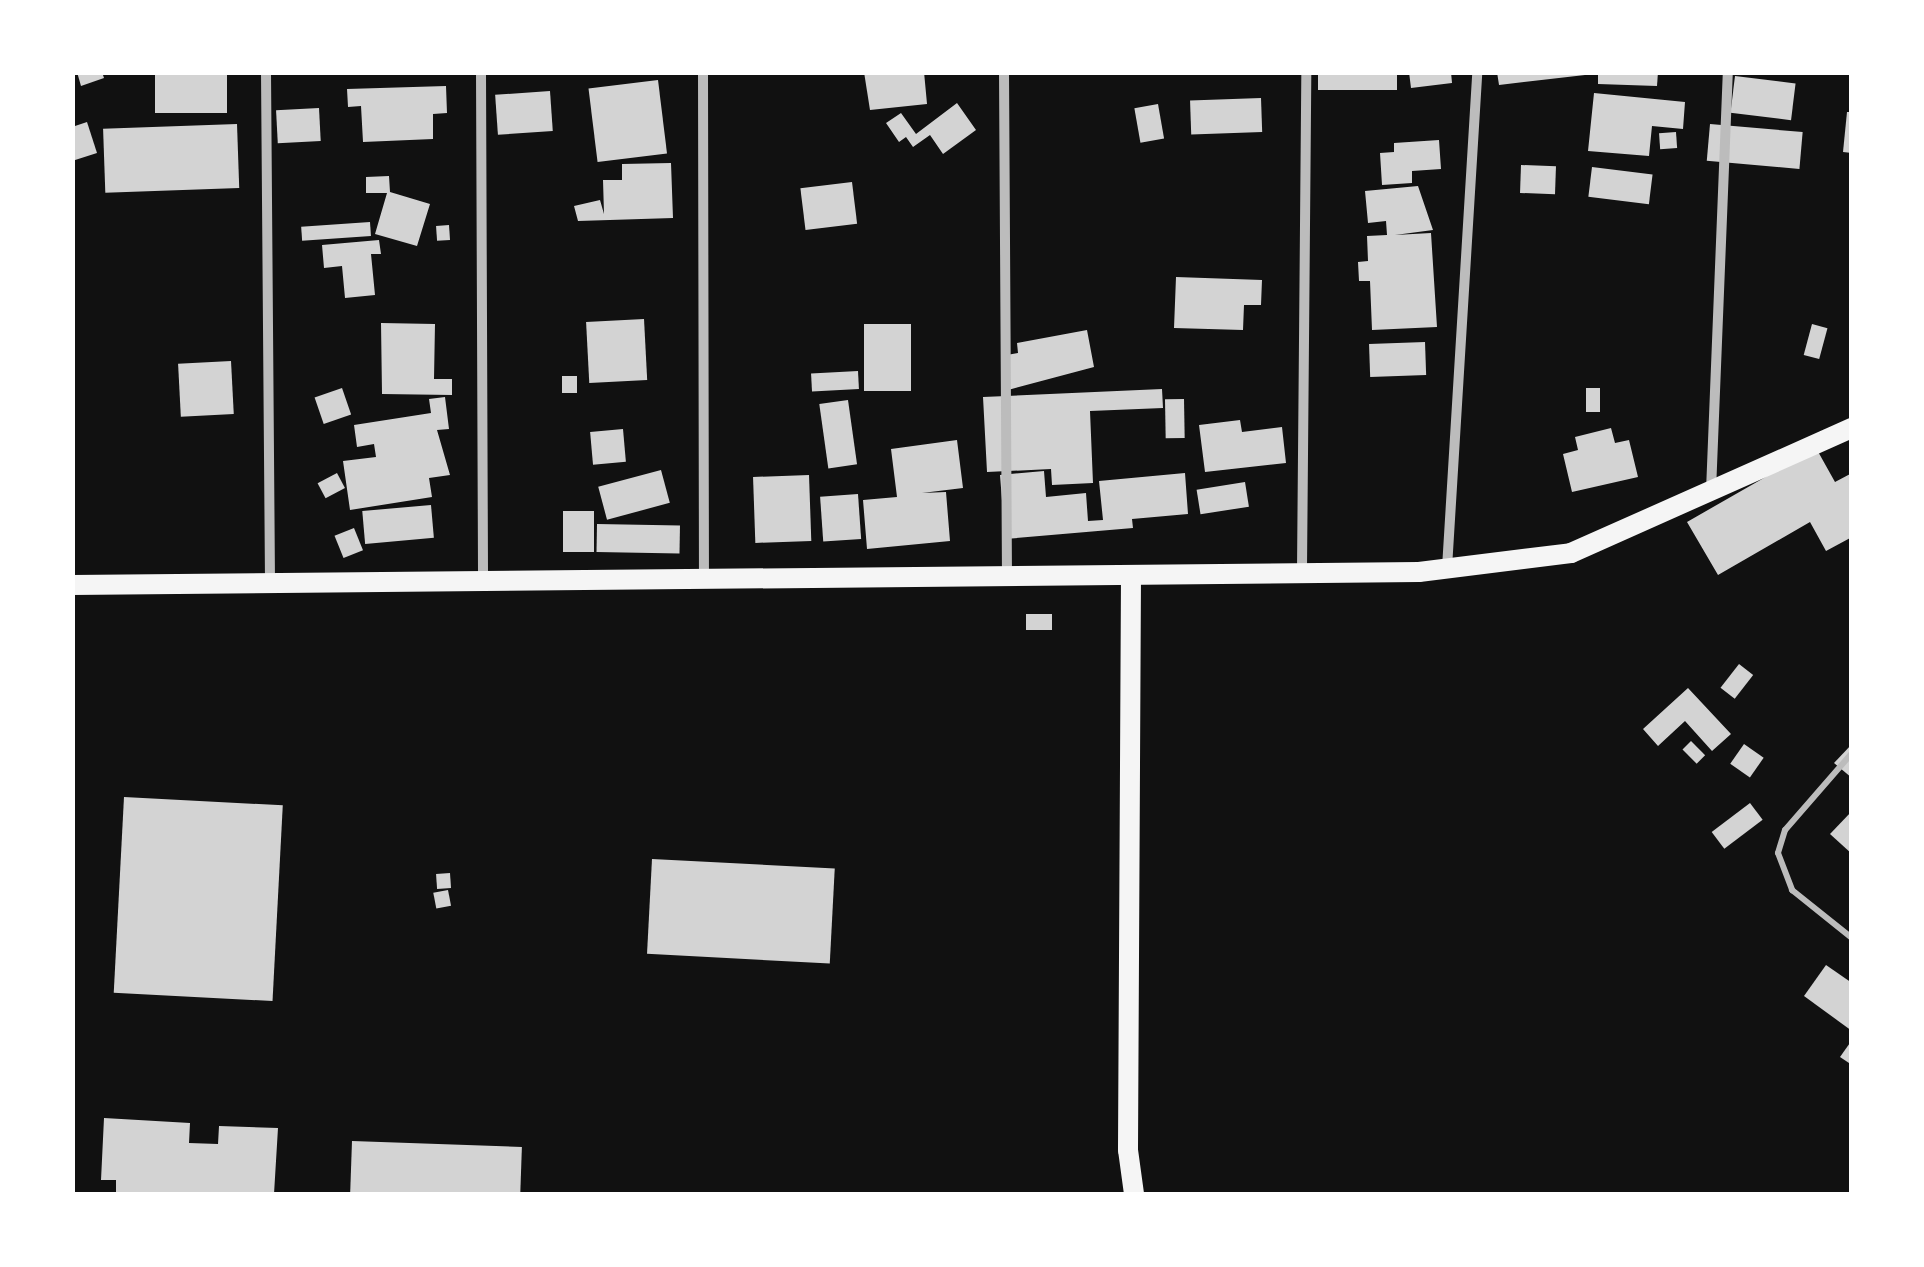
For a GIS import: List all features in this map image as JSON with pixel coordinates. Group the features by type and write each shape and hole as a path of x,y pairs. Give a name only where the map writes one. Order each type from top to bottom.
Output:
{"main road":[{"path":"72,585 1131,575 1447,568 1570,553 1852,428"},
{"path":"1131,575 1128,1150 1134,1194"}],"street":[{"path":"266,72 270,583"},
{"path":"481,72 483,581"},
{"path":"703,72 704,579"},
{"path":"1004,72 1007,576"},
{"path":"1302,569 1306,72"},
{"path":"1447,568 1477,72"},
{"path":"1710,492 1728,72"}],"lane":[{"path":"1852,753 1785,830 1778,853 1792,890 1852,938"}],"building":[{"path":"77,72 102,72 104,78 81,86"},
{"path":"155,72 227,72 227,113 155,113"},
{"path":"864,72 924,72 927,104 870,110"},
{"path":"1318,72 1397,72 1397,90 1318,90"},
{"path":"1409,72 1451,72 1452,83 1411,88"},
{"path":"1497,72 1584,72 1585,75 1499,85"},
{"path":"1598,72 1658,72 1657,86 1598,84"},
{"path":"1735,76 1796,83 1791,120 1730,113"},
{"path":"658,80 667,153 598,162 589,89"},
{"path":"446,86 447,113 433,114 433,139 363,142 361,106 348,107 347,89"},
{"path":"550,91 553,131 498,135 495,95"},
{"path":"1594,93 1685,102 1683,129 1652,126 1649,156 1588,151"},
{"path":"1261,98 1262,132 1191,134 1190,100"},
{"path":"957,103 976,130 943,154 930,135 913,147 906,137 899,142 886,123 901,113 916,134"},
{"path":"1158,104 1164,138 1140,143 1134,108"},
{"path":"319,108 321,141 278,143 276,110"},
{"path":"1847,112 1852,112 1852,153 1843,152"},
{"path":"87,122 97,153 72,161 72,127"},
{"path":"237,124 239,188 105,193 103,129"},
{"path":"1710,124 1803,132 1799,169 1707,161"},
{"path":"1676,132 1677,148 1660,149 1659,133"},
{"path":"1439,140 1441,169 1412,171 1412,183 1382,185 1380,153 1394,152 1394,143"},
{"path":"671,163 673,218 578,221 574,206 600,200 604,214 603,180 622,180 622,164"},
{"path":"1521,165 1556,166 1555,194 1520,193"},
{"path":"1592,167 1653,174 1649,204 1588,197"},
{"path":"389,176 390,192 430,204 417,246 375,234 387,193 366,193 366,177"},
{"path":"852,182 857,224 806,230 800,188"},
{"path":"1418,186 1433,230 1395,235 1431,233 1437,327 1372,330 1370,281 1359,281 1358,262 1368,261 1367,236 1387,235 1386,221 1368,223 1365,191"},
{"path":"370,222 371,236 302,241 301,227"},
{"path":"449,225 450,240 437,241 436,226"},
{"path":"379,240 381,254 371,254 375,295 345,298 342,266 324,268 322,245"},
{"path":"1176,277 1262,280 1261,305 1244,305 1243,330 1174,328"},
{"path":"644,319 647,380 589,383 586,322"},
{"path":"381,323 435,324 434,379 452,379 452,395 382,394"},
{"path":"864,324 911,324 911,391 864,391"},
{"path":"1812,324 1827,328 1819,359 1804,355"},
{"path":"1087,330 1094,367 1008,390 1001,356 1018,353 1017,343"},
{"path":"1425,342 1426,375 1370,377 1369,344"},
{"path":"231,361 234,414 181,417 178,364"},
{"path":"858,371 859,389 812,391 811,373"},
{"path":"562,376 577,376 577,393 562,393"},
{"path":"342,388 351,414 324,424 315,397"},
{"path":"1586,388 1600,388 1600,412 1586,412"},
{"path":"1162,389 1163,408 1090,411 1093,483 1052,485 1051,469 987,472 983,397"},
{"path":"445,397 449,429 437,430 450,475 429,478 432,497 350,510 343,461 376,457 374,444 357,447 354,425 431,413 429,399"},
{"path":"1165,399 1184,399 1185,438 1166,438"},
{"path":"848,400 857,464 828,468 819,404"},
{"path":"1240,420 1242,432 1282,427 1286,463 1205,472 1199,425"},
{"path":"1611,428 1615,443 1629,440 1638,477 1572,492 1563,454 1578,450 1575,437"},
{"path":"623,429 626,462 593,465 590,432"},
{"path":"957,440 963,488 922,493 946,492 950,541 867,549 863,500 897,497 891,449"},
{"path":"1816,448 1835,482 1852,473 1852,537 1826,551 1810,522 1718,575 1687,522"},
{"path":"661,470 670,503 607,520 598,487"},
{"path":"1044,471 1046,497 1086,493 1088,521 1103,520 1099,481 1185,473 1188,514 1132,519 1133,528 1005,539 1000,475"},
{"path":"337,473 345,488 326,498 318,483"},
{"path":"809,475 811,541 755,543 753,477"},
{"path":"1245,482 1249,507 1201,514 1197,490"},
{"path":"858,494 861,539 823,542 820,497"},
{"path":"431,505 434,538 365,544 362,511"},
{"path":"563,511 594,511 594,552 563,552"},
{"path":"597,524 680,525 679,553 597,552"},
{"path":"354,528 363,550 344,558 335,536"},
{"path":"1026,614 1052,614 1052,630 1026,630"},
{"path":"1739,664 1753,675 1735,699 1721,688"},
{"path":"1688,688 1731,734 1712,751 1685,721 1658,746 1643,729"},
{"path":"1691,741 1705,755 1697,764 1683,749"},
{"path":"1744,744 1764,758 1750,777 1730,764"},
{"path":"1852,744 1852,778 1834,763"},
{"path":"124,797 283,805 273,1001 114,993"},
{"path":"1750,803 1763,820 1724,849 1712,832"},
{"path":"1852,811 1852,854 1830,834"},
{"path":"652,859 835,869 830,963 647,954"},
{"path":"450,873 451,888 437,889 436,874"},
{"path":"448,890 451,906 436,909 433,893"},
{"path":"1826,965 1852,983 1852,1031 1804,996"},
{"path":"1852,1040 1852,1065 1840,1057"},
{"path":"104,1118 190,1123 189,1143 218,1144 219,1126 278,1128 274,1194 116,1194 116,1180 101,1180"},
{"path":"352,1141 522,1147 520,1194 350,1194"}]}
